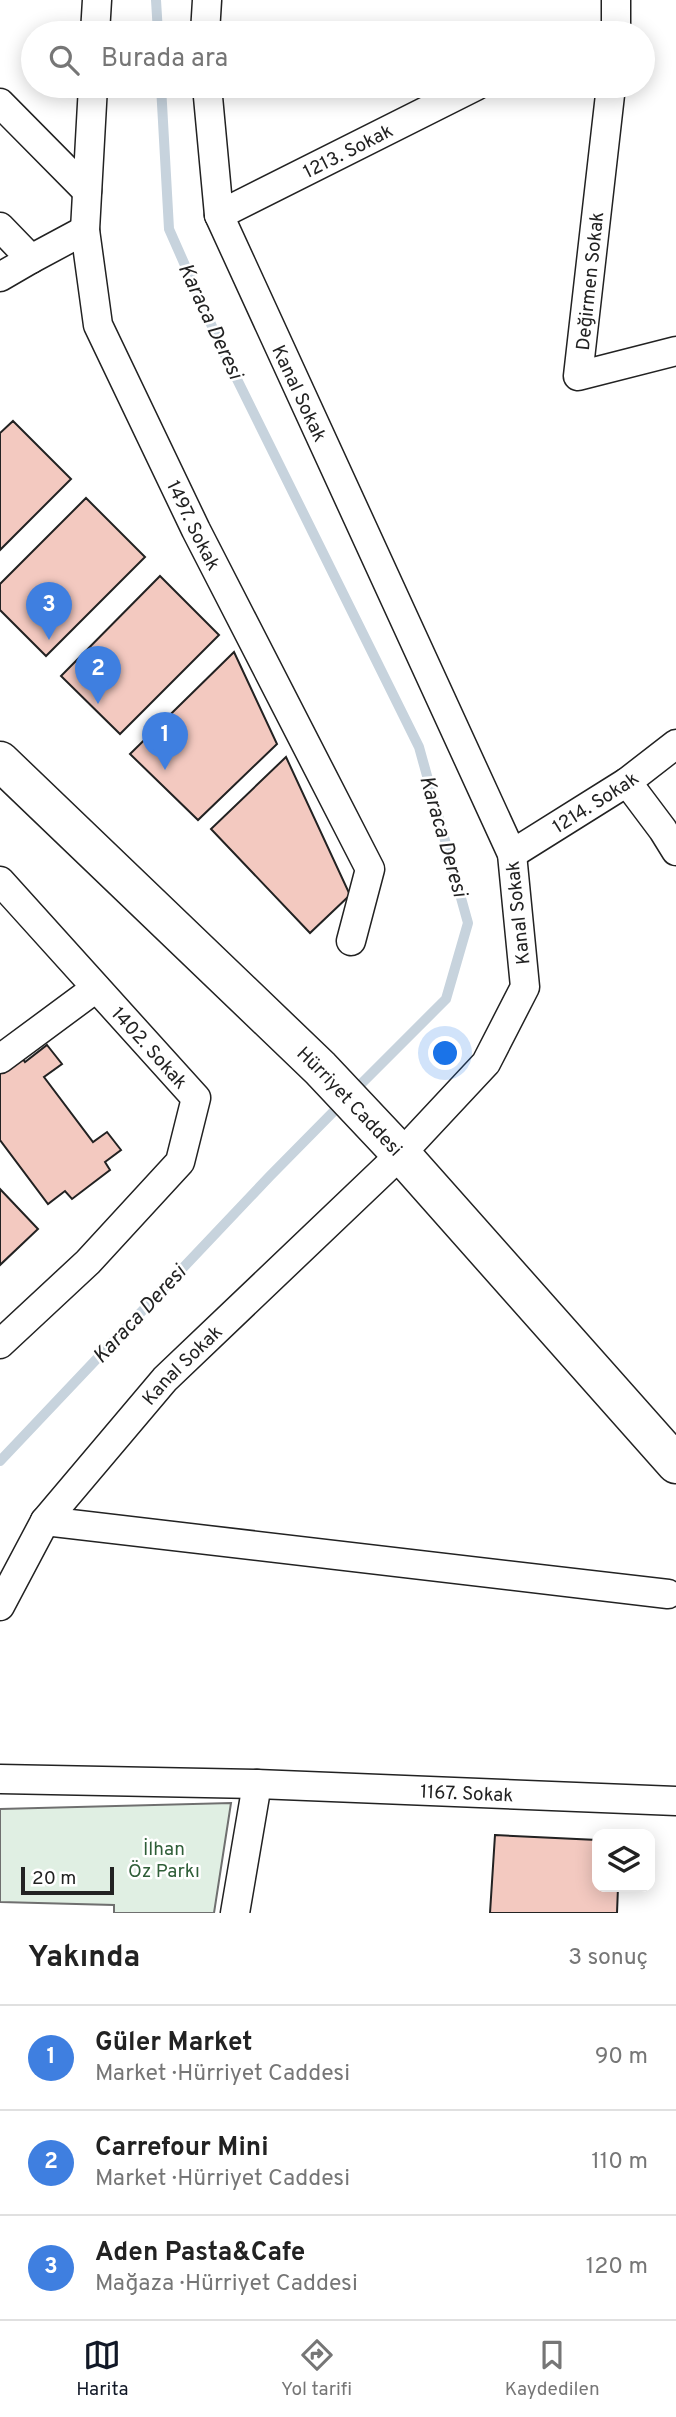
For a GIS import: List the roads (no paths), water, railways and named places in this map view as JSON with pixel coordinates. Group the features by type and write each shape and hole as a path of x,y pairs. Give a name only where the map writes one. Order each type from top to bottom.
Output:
{"main road":[{"name":"Hürriyet Caddesi","path":"0,761 320,1068 676,1464"}],"street":[{"path":"96,21 97,0"},
{"path":"206,21 207,0"},
{"path":"613,21 616,0"},
{"name":"1497. Sokak","path":"92,98 85,230 98,325 196,530 370,869 351,941"},
{"name":"Kanal Sokak","path":"0,1606 45,1521 165,1379 390,1143 486,1063 525,987 512,854 219,215 207,98"},
{"name":"1213. Sokak","path":"219,215 452,98"},
{"name":"Değirmen Sokak","path":"610,98 578,376 676,351"},
{"path":"0,103 87,191"},
{"path":"0,227 31,259"},
{"path":"0,277 85,230"},
{"name":"1214. Sokak","path":"512,854 627,782 676,744"},
{"path":"627,782 676,851"},
{"name":"1402. Sokak","path":"0,881 196,1098 180,1162 88,1262 0,1344"},
{"path":"0,1059 96,988"},
{"path":"45,1521 667,1594"},
{"name":"1167. Sokak","path":"0,1779 257,1784 676,1801"},
{"path":"235,1913 257,1784"}],"waterway":[{"name":"Karaca Deresi","path":"156,0 157,21"},
{"name":"Karaca Deresi","path":"162,98 169,229 222,349 419,747 468,923 446,999 353,1092"},
{"name":"Karaca Deresi","path":"0,1461 342,1103"}],"place":[{"name":"Aden Pasta&Cafe","path":"49,640"},
{"name":"Carrefour Mini","path":"98,704"},
{"name":"Güler Market","path":"165,770"}],"park label":[{"name":"İlhan Öz Parkı","path":"164,1859"}]}
